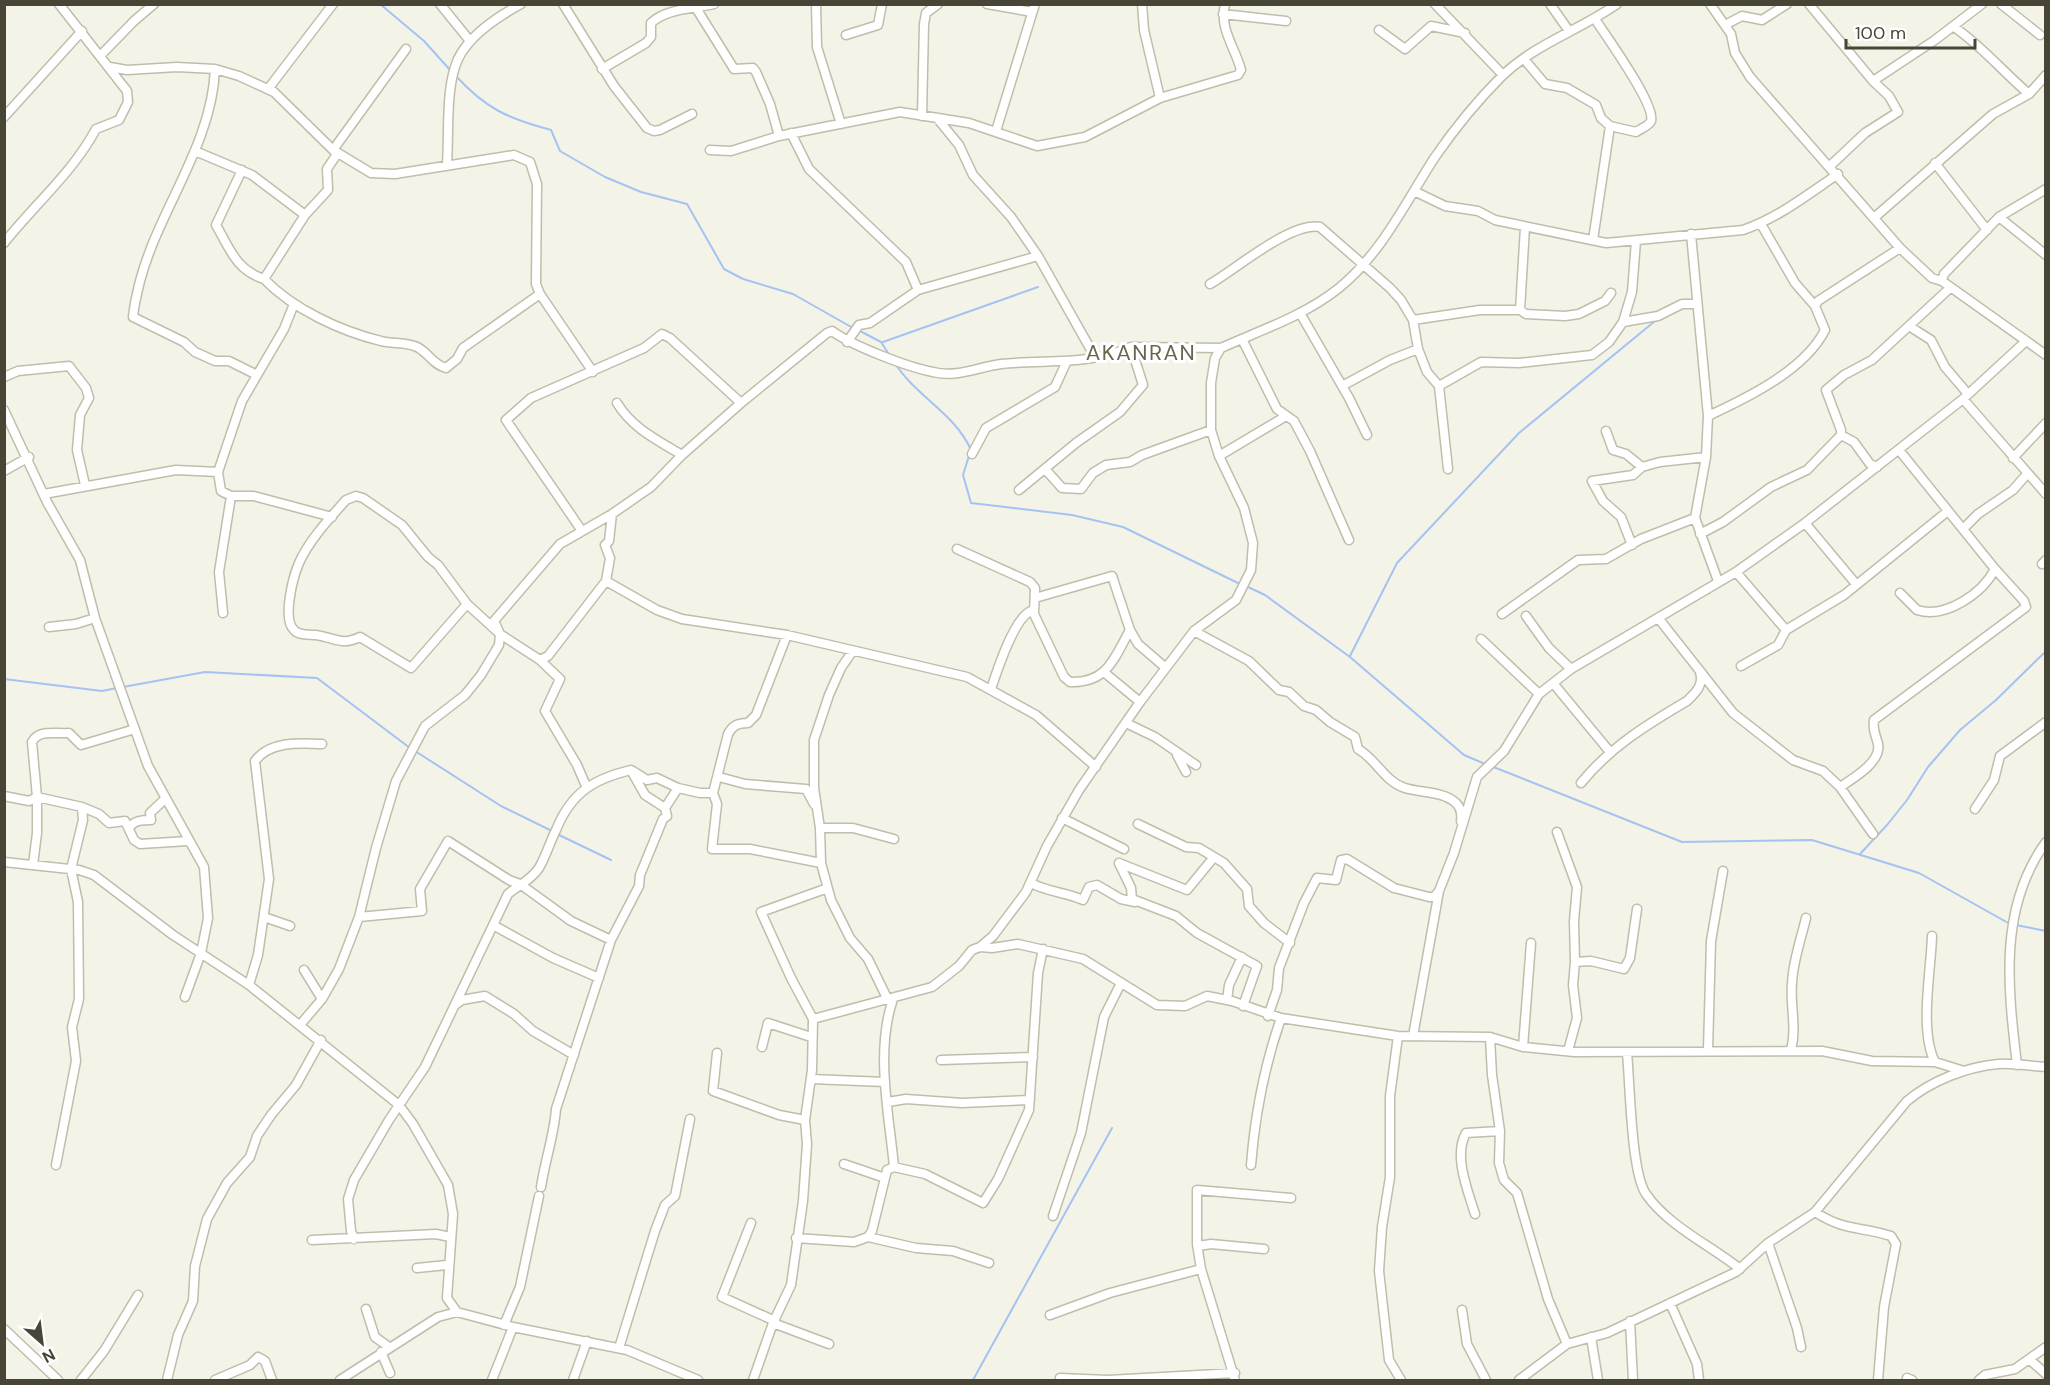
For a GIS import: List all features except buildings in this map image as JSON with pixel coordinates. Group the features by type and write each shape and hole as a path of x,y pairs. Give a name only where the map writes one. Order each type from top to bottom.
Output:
{"street":[{"path":"4,243 81,156 96,129 119,120 125,113 128,102 127,91 59,4"},
{"path":"101,56 134,21 154,4"},
{"path":"268,89 333,4"},
{"path":"440,4 471,41"},
{"path":"447,164 455,67 471,41 493,21 521,4"},
{"path":"563,4 602,69 650,130 660,130 692,114"},
{"path":"602,69 646,43 651,37 651,23 657,17 714,4"},
{"path":"816,4 818,47 841,124"},
{"path":"846,35 878,25 882,4"},
{"path":"922,116 924,24 926,13 931,6 938,4"},
{"path":"987,4 1034,8 996,131"},
{"path":"1142,4 1144,30 1160,98"},
{"path":"710,150 731,151 779,136 900,112 996,131 1037,146 1084,137 1160,98 1238,75 1241,70 1224,27 1223,14 1226,4"},
{"path":"1435,4 1503,75"},
{"path":"1550,4 1569,31"},
{"path":"300,1025 322,999 339,969 359,917 396,781 425,726 465,695 481,675 499,645 500,634 494,621 560,544 612,514 651,487 681,455 827,333 832,332 847,342 934,373 956,374 999,364 1066,363 1131,347 1221,348 1300,313 1338,289 1364,264 1389,232 1468,112 1503,75 1524,59 1569,31 1595,20 1617,4"},
{"path":"1710,4 1731,34 1735,53 1750,77 1838,174 1900,248 1932,278 1942,281 2046,355"},
{"path":"1725,25 1742,16 1762,20 1787,4"},
{"path":"1809,4 1873,81 1889,96 1898,112 1865,133 1830,166"},
{"path":"1873,81 1954,27 1982,4"},
{"path":"2001,4 2040,35"},
{"path":"696,8 735,69 753,68 756,72 770,104 779,136"},
{"path":"1439,26 1444,13"},
{"path":"1223,14 1286,21"},
{"path":"1524,59 1545,84 1568,88 1596,105 1601,118 1610,126 1636,132 1650,124 1651,119 1644,94 1595,20"},
{"path":"1378,30 1406,49 1431,26 1465,33"},
{"path":"1954,27 1977,43 2002,71 2029,94"},
{"path":"4,117 81,32"},
{"path":"264,279 305,215 328,190 327,169 335,152 406,49"},
{"path":"110,67 127,70 214,69 239,76 268,89 335,152 371,172 396,174 514,155 530,162 537,184 536,284 540,294 593,372"},
{"path":"214,69 214,90 195,151 156,232 144,267 133,317 184,342 195,352 215,361 229,361 256,375"},
{"path":"1875,217 1993,114 2029,94 2046,75"},
{"path":"937,118 959,146 973,175 1011,217 1038,256 1095,357"},
{"path":"1593,240 1610,126"},
{"path":"791,134 809,169 906,262 918,290"},
{"path":"195,151 242,170 305,215"},
{"path":"1935,163 1987,230"},
{"path":"242,170 216,225 235,262 242,269 264,279 276,292 294,304 328,321 379,341 417,347 437,365 446,368 457,359 463,348 540,294"},
{"path":"1414,191 1445,206 1478,211 1495,220 1606,243 1743,230 1761,224 1838,174"},
{"path":"1942,281 1944,274 1999,218 2046,189"},
{"path":"1999,218 2046,255"},
{"path":"1707,416 1753,395 1784,375 1821,339 1825,330 1815,306 1795,283 1761,224"},
{"path":"1210,284 1241,261 1296,230 1310,225 1320,227 1364,264 1401,300 1413,320 1418,350 1427,372 1439,386 1448,469"},
{"path":"1520,310 1525,227"},
{"path":"1691,234 1707,416 1706,457 1695,518 1718,581"},
{"path":"1439,386 1481,362 1519,363 1592,355 1609,342 1623,322 1632,292 1636,241"},
{"path":"1815,306 1830,292 1900,248"},
{"path":"847,342 859,325 870,323 918,290 1038,256"},
{"path":"1700,534 1723,522 1779,482 1807,470 1841,435 1826,390 1844,375 1872,360 1950,288"},
{"path":"1413,320 1480,310 1520,310 1526,314 1565,316 1580,314 1605,301 1611,292"},
{"path":"294,304 284,329 242,401 218,471 221,491 231,496 254,496 328,519"},
{"path":"1623,322 1658,315 1682,304 1697,304"},
{"path":"1300,313 1367,435"},
{"path":"1909,326 1931,340 1945,367 1966,397 2013,458 2046,494"},
{"path":"582,531 506,420 531,398 644,348 662,334 670,338 741,403"},
{"path":"1242,339 1277,409 1294,421 1310,451 1349,540"},
{"path":"1459,830 1477,777 1511,741 1539,694 1571,669 1736,572 1805,523 1966,397 2026,341"},
{"path":"1019,490 1120,412 1143,385 1131,347"},
{"path":"813,1019 932,987 959,966 972,950 980,947 993,936 1031,883 1062,818 1140,702 1194,631 1236,600 1251,570 1254,557 1244,508 1219,456 1211,430 1211,383 1215,358 1221,348"},
{"path":"1342,386 1382,364 1418,350"},
{"path":"972,454 986,428 1055,387 1066,363"},
{"path":"4,377 18,371 69,366 86,388 89,398 80,415 77,450 85,485"},
{"path":"617,402 625,416 644,432 681,455"},
{"path":"6,414 44,494 80,560 95,618 135,729 165,799 204,867 208,918 201,953 185,997"},
{"path":"1219,456 1286,416"},
{"path":"2013,458 2046,423"},
{"path":"1045,469 1062,488 1081,489 1093,473 1106,465 1131,462 1142,455 1211,430"},
{"path":"1606,431 1613,450 1626,454 1642,467"},
{"path":"1841,435 1854,442 1870,464 1877,467"},
{"path":"1840,787 1874,759 1878,745 1873,727 1874,720 2026,607 2024,601 1995,569 1899,450"},
{"path":"4,471 28,457"},
{"path":"1632,545 1621,517 1604,501 1592,481 1633,475 1642,467 1684,458 1706,457"},
{"path":"44,494 176,470 218,471"},
{"path":"1964,528 1978,514 2013,490 2027,474"},
{"path":"223,613 219,573 231,496"},
{"path":"467,604 411,668 360,637 347,643 317,635 299,634 293,630 288,620 291,590 299,563 328,519 346,500 356,496 380,509 402,525 428,557 438,565 467,604 500,634 540,660 560,679 545,711 578,765 586,786"},
{"path":"1742,666 1778,645 1786,630 1809,619 1948,511"},
{"path":"540,660 548,656 606,581 610,558 605,545 609,541 612,514"},
{"path":"1502,614 1578,560 1606,559 1641,539 1695,518"},
{"path":"1805,523 1856,584"},
{"path":"957,549 1030,582 1035,588 1035,614 1064,677 1070,682 1096,678 1105,673 1130,630"},
{"path":"1900,593 1917,610 1938,611 1953,607 1975,593 1990,579 1995,569"},
{"path":"1736,572 1786,630"},
{"path":"1035,598 1112,576 1130,630 1138,644 1166,668"},
{"path":"606,581 657,610 682,619 787,635 967,677 1036,715 1096,767"},
{"path":"991,689 1018,627 1026,614 1031,611 1035,614"},
{"path":"1526,616 1549,648 1571,669"},
{"path":"49,627 76,624 95,618"},
{"path":"1659,618 1743,723 1793,760 1823,771 1840,787 1873,834"},
{"path":"1194,631 1249,661 1279,690 1289,692 1304,706 1316,710 1330,722 1355,737 1358,749 1370,756 1386,775 1404,788 1442,796 1456,803 1462,814 1454,853 1439,891 1413,1036"},
{"path":"787,635 756,715 748,723 739,723 732,727 728,734 719,777 713,793 717,804 712,849 750,849 820,863"},
{"path":"1481,639 1539,694"},
{"path":"852,652 841,668 829,695 814,740 820,863 831,900 850,938 868,959 890,1000 886,1021 885,1082 894,1167"},
{"path":"1581,783 1598,762 1610,752 1687,701 1698,691 1702,679 1699,668"},
{"path":"1105,673 1140,702"},
{"path":"1553,682 1610,752"},
{"path":"1976,808 1994,780 2000,756 2046,722"},
{"path":"1126,723 1155,737 1196,765"},
{"path":"33,866 37,833 37,797 32,742 35,736 41,733 69,733 81,745 135,729"},
{"path":"249,985 264,917 269,879 255,761 260,754 294,742 322,744"},
{"path":"1177,754 1186,772"},
{"path":"631,770 647,780 657,778 678,788 700,793 713,793"},
{"path":"354,1239 348,1199 354,1180 425,1067 508,894 520,884 528,882 540,867 557,825 574,797 586,786 631,770"},
{"path":"492,1380 520,1287 545,1161 553,1143 552,1124 611,940 639,886 640,875 663,819 667,816 665,808 645,795 631,770"},
{"path":"719,777 745,784 806,789 816,807"},
{"path":"665,808 678,788"},
{"path":"4,796 29,801 37,797 82,807 99,814 109,823 125,821 134,840 140,844 188,842"},
{"path":"129,828 140,820 151,820 150,813 165,799"},
{"path":"56,1165 76,1060 72,1027 79,999 78,902 71,869 83,820 82,807"},
{"path":"1062,818 1124,849"},
{"path":"1138,824 1186,847 1199,848 1214,857 1243,882 1249,906 1264,923 1290,942"},
{"path":"820,828 853,828 894,840"},
{"path":"1557,832 1577,887 1573,986 1577,1018 1568,1051"},
{"path":"359,917 422,911 420,889 448,841 509,880 520,884 571,921 611,940"},
{"path":"2017,1065 2008,979 2014,908 2025,878 2046,842"},
{"path":"1214,857 1187,890 1119,863 1131,888 1132,899 1176,916 1197,933 1257,966 1258,969 1244,1006"},
{"path":"1268,1016 1277,990 1279,968 1304,903 1317,878 1335,880 1344,859 1360,865 1394,888 1428,897 1434,897 1439,891"},
{"path":"4,862 71,869 94,875 249,985 321,1040 399,1105 413,1124 448,1185 453,1214 447,1265 447,1298 438,1317"},
{"path":"1708,1050 1712,941 1723,871"},
{"path":"1031,883 1041,889 1070,894 1083,900 1089,887 1097,885 1121,899 1142,903"},
{"path":"753,1380 774,1322 791,1285 803,1201 807,1144 805,1120 811,1079 813,1019 791,978 761,912 825,890"},
{"path":"1575,962 1591,961 1612,968 1624,969 1630,958 1637,909"},
{"path":"264,917 290,926"},
{"path":"1791,1050 1795,1036 1791,1009 1793,970 1806,918"},
{"path":"493,925 553,958 599,978"},
{"path":"1932,936 1928,1030 1930,1051 1935,1062"},
{"path":"1523,1047 1531,943"},
{"path":"980,947 992,948 1018,944 1083,959 1157,1005 1185,1006 1207,996 1227,1000 1268,1016 1398,1035 1490,1037 1523,1047 1568,1051 1627,1053 1791,1050 1832,1052 1872,1061 1935,1062 1964,1071"},
{"path":"868,1237 872,1231 887,1170 894,1167 925,1174 983,1203 1023,1126 1030,1100 1038,973 1043,949"},
{"path":"1227,1000 1229,985 1242,957"},
{"path":"304,970 322,999"},
{"path":"1053,1216 1081,1133 1104,1017 1121,982"},
{"path":"454,1005 462,1000 485,996 514,1014 532,1030 574,1055"},
{"path":"1251,1165 1254,1119 1265,1065 1281,1018"},
{"path":"762,1047 768,1023 811,1037"},
{"path":"1398,1035 1390,1096 1390,1177 1382,1227 1379,1271 1389,1359 1401,1380"},
{"path":"1490,1037 1492,1075 1500,1131 1499,1163 1504,1180 1517,1193 1548,1299 1566,1344"},
{"path":"167,1380 178,1335 193,1300 195,1266 207,1219 227,1184 249,1157 257,1136 270,1115 296,1085 321,1040"},
{"path":"717,1053 713,1091 779,1115 805,1120"},
{"path":"1627,1053 1638,1166 1645,1193 1693,1236 1740,1269"},
{"path":"941,1060 1033,1057"},
{"path":"1520,1380 1566,1344 1591,1337 1630,1321 1740,1269 1768,1243 1815,1212 1907,1101 1921,1090 1964,1071 1998,1064 2046,1067"},
{"path":"811,1079 885,1082"},
{"path":"888,1102 906,1099 962,1103 1030,1100"},
{"path":"618,1348 655,1231 665,1205 675,1196 690,1119"},
{"path":"1475,1214 1464,1175 1462,1141 1466,1133 1500,1131"},
{"path":"844,1164 885,1178"},
{"path":"1060,1380 1060,1378 1108,1380 1235,1377 1201,1269 1197,1244 1197,1190 1291,1198"},
{"path":"1815,1212 1852,1230 1891,1236 1896,1244 1884,1307 1878,1380"},
{"path":"751,1223 722,1297 774,1322 829,1344"},
{"path":"312,1240 436,1234 450,1237"},
{"path":"796,1238 854,1242 868,1237 916,1248 952,1251 989,1263"},
{"path":"1768,1243 1797,1328 1801,1347"},
{"path":"1197,1244 1264,1249"},
{"path":"417,1268 447,1265"},
{"path":"1050,1315 1110,1293 1201,1269"},
{"path":"81,1380 104,1351 138,1294"},
{"path":"447,1298 457,1312"},
{"path":"1670,1303 1697,1364 1699,1380"},
{"path":"366,1309 375,1337 389,1347"},
{"path":"1462,1310 1467,1344 1486,1380"},
{"path":"339,1380 351,1375 381,1352 438,1317 457,1312 508,1326 618,1348 698,1380"},
{"path":"1630,1321 1633,1380"},
{"path":"4,1329 58,1380"},
{"path":"1591,1337 1598,1380"},
{"path":"573,1380 587,1341"},
{"path":"1979,1380 1985,1375 2015,1369 2018,1364 2030,1360 2046,1347"},
{"path":"381,1352 390,1373"},
{"path":"215,1380 250,1365 258,1357 265,1361 272,1380"},
{"path":"2030,1360 2046,1374"}],"waterway":[{"path":"380,4 424,41 451,71"},
{"path":"455,75 466,87 498,111 551,130 560,151 605,177 641,192 687,204 724,269 743,279 793,294 853,328"},
{"path":"883,342 1038,287"},
{"path":"1350,656 1397,563 1519,433 1655,321"},
{"path":"858,330 881,342 890,356"},
{"path":"895,363 913,386 955,425 971,450"},
{"path":"969,456 963,475 971,503 1072,515 1123,527 1240,584"},
{"path":"1246,586 1265,595 1350,657 1464,755 1485,764"},
{"path":"1860,854 1887,825 1907,800 1928,767 1960,730 1996,700 2046,651"},
{"path":"123,687 205,672 317,678 410,748"},
{"path":"4,679 102,691 117,688"},
{"path":"415,751 501,806 552,831"},
{"path":"1491,766 1682,842 1812,840 1919,873 2010,924"},
{"path":"557,834 611,860"},
{"path":"2016,925 2046,931"},
{"path":"973,1380 1112,1128"}],"district":[{"name":"AKANRAN","path":"1141,352"}]}
